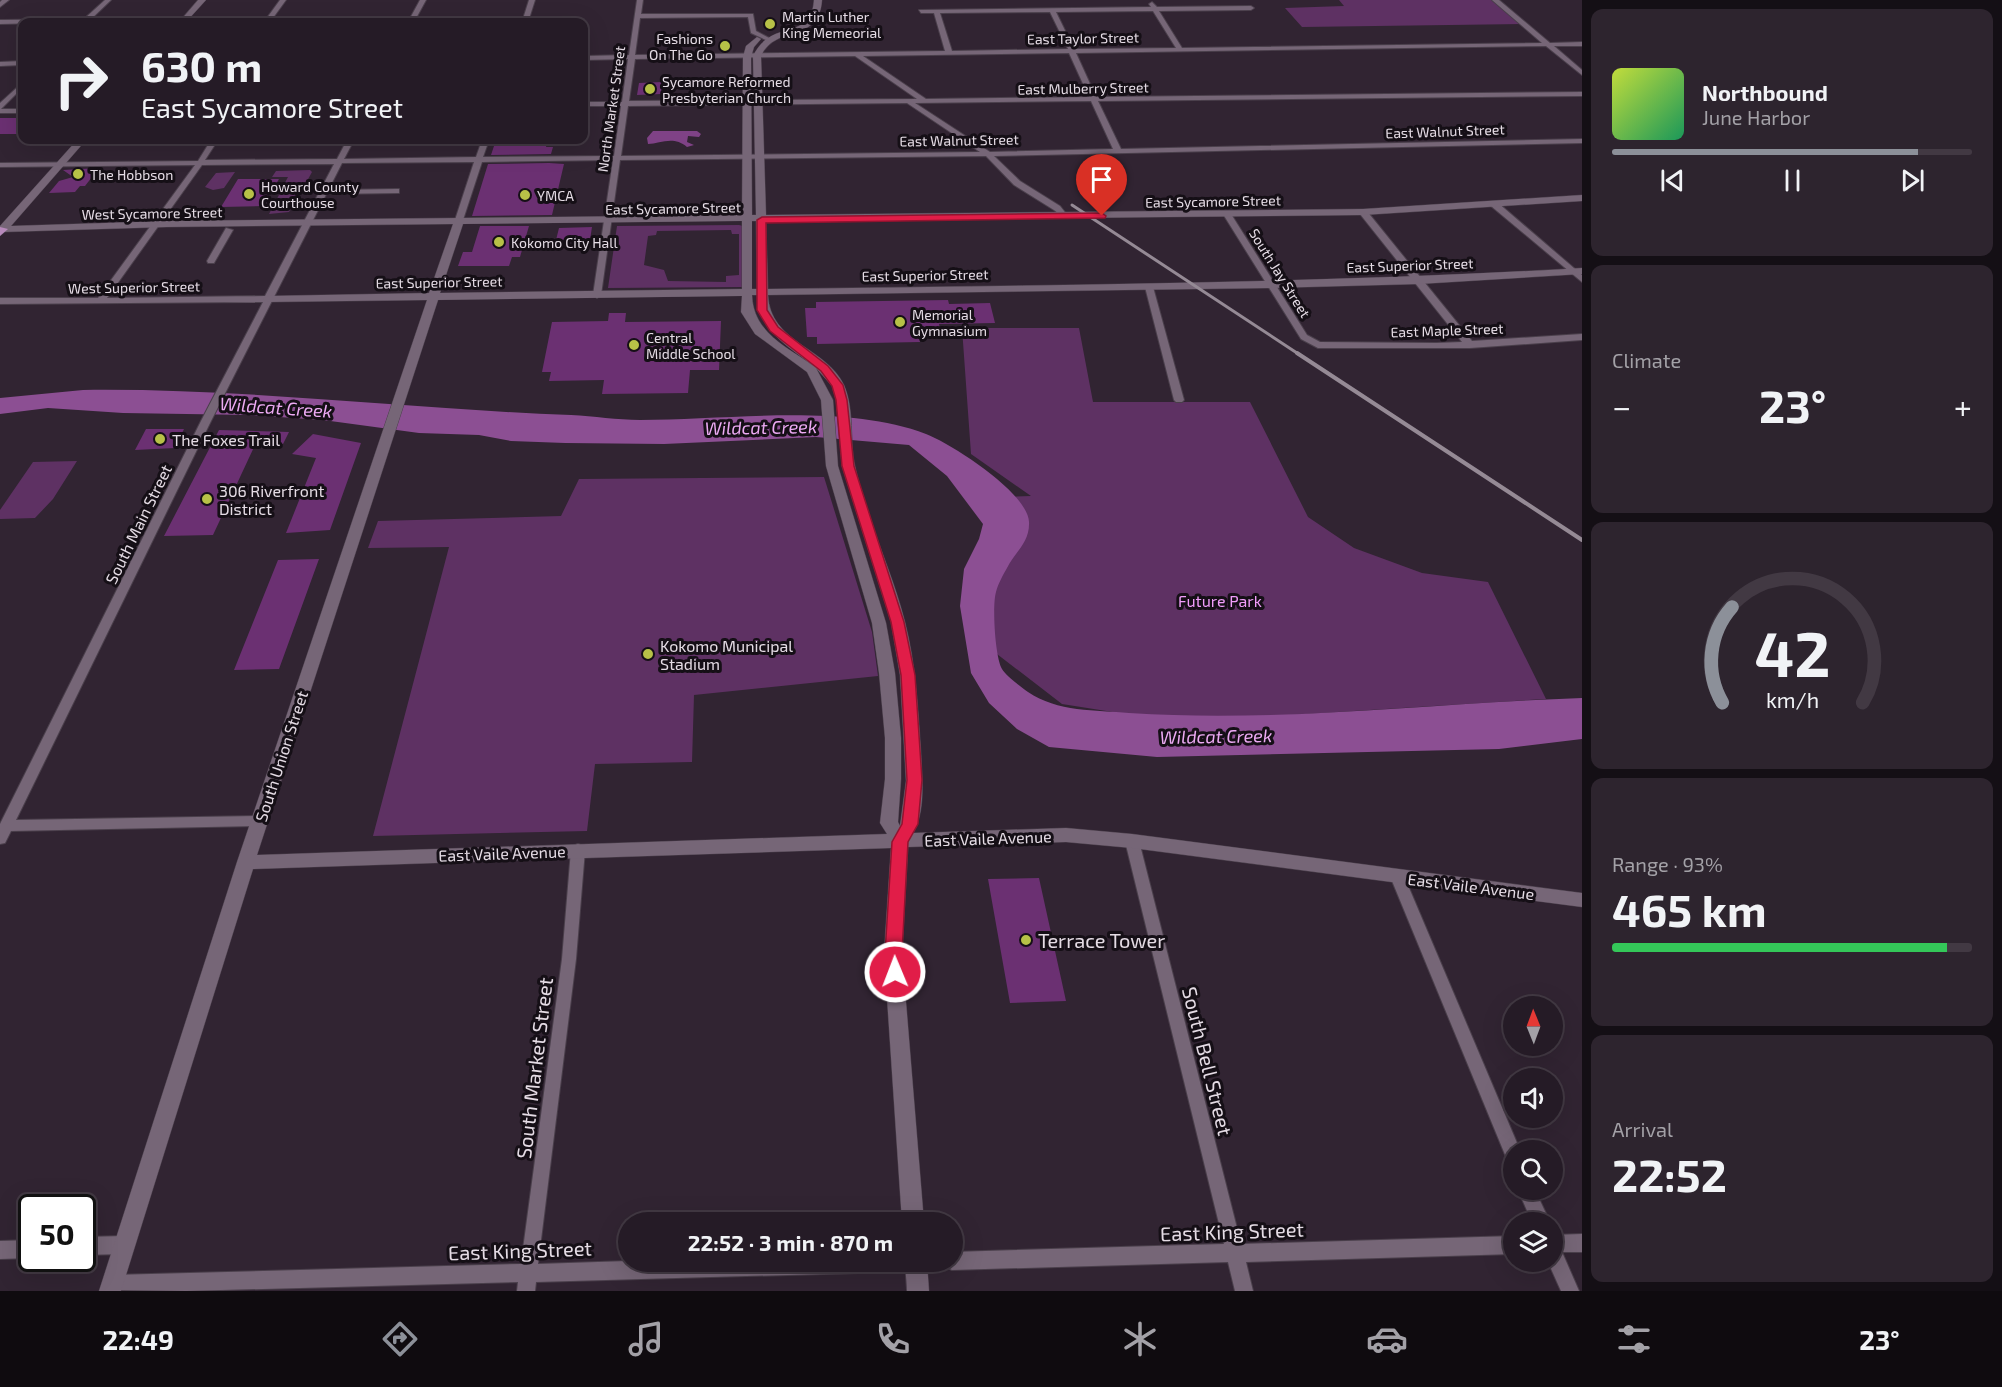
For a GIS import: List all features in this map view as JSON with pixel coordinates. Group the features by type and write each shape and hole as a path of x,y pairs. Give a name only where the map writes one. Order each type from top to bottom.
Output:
{"main road":[{"path":"186,18 202,0"},
{"path":"811,0 811,16 750,46 747,57 747,312 759,332 812,370 827,400 831,462 879,623 893,738 893,779 889,823 900,842"},
{"path":"818,0 820,12 815,21 801,28 765,38 758,56 762,310 767,321 830,374 838,385 842,400 847,463 898,622 908,675 914,780 910,824 900,842 893,953 912,1212"},
{"path":"1,230 77,144"},
{"name":"East Sycamore Street","path":"305,224 1363,212 1582,198"},
{"name":"South Union Street","path":"111,1288 246,862 458,223"},
{"name":"West Sycamore Street","path":"1,230 305,224"},
{"name":"East Superior Street","path":"268,299 1271,285 1419,281 1577,271"},
{"name":"East Vaile Avenue","path":"246,862 1066,835 1132,841 1582,900"},
{"path":"917,1272 918,1291"}],"street":[{"path":"0,5 6,0"},
{"path":"90,18 108,0"},
{"path":"270,18 283,0"},
{"path":"413,18 423,0"},
{"path":"526,18 532,0"},
{"name":"North Market Street","path":"608,222 640,0"},
{"path":"1150,0 1180,49"},
{"path":"1495,0 1582,73"},
{"path":"921,11 1251,8"},
{"path":"1052,9 1118,151"},
{"path":"937,10 949,53"},
{"path":"638,16 751,15 753,32 765,38"},
{"path":"0,22 18,22"},
{"name":"East Taylor Street","path":"588,58 1582,44"},
{"path":"857,55 926,101"},
{"path":"0,63 18,63"},
{"path":"0,109 18,89"},
{"name":"East Mulberry Street","path":"588,104 1582,94"},
{"path":"908,101 988,153 1017,183 1057,208 1064,216"},
{"path":"0,109 18,111"},
{"name":"East Walnut Street","path":"0,165 760,157 1582,141"},
{"path":"101,300 211,144"},
{"name":"South Main Street","path":"3,832 207,418 348,144"},
{"path":"458,223 484,144"},
{"path":"332,192 396,191"},
{"path":"1494,204 1577,271 1582,279"},
{"path":"1363,212 1470,345"},
{"name":"South Jay Street","path":"1227,214 1304,337 1313,344"},
{"path":"597,295 608,222"},
{"path":"211,261 229,230"},
{"path":"1149,287 1179,400"},
{"name":"West Superior Street","path":"0,301 268,299"},
{"name":"East Maple Street","path":"1313,344 1334,347 1470,345 1582,337"},
{"path":"3,832 260,821"},
{"name":"South Bell Street","path":"1132,841 1244,1291"},
{"name":"South Market Street","path":"526,1291 569,959 578,850"},
{"path":"1397,876 1507,1140"},
{"path":"1563,1244 1582,1243"},
{"path":"96,1246 125,1245"},
{"name":"East King Street","path":"963,1261 1503,1245"},
{"path":"0,1250 18,1249"},
{"name":"East King Street","path":"111,1288 618,1270"},
{"path":"1561,1272 1570,1291"}],"green space":[{"path":"1339,0 1495,0 1523,24 1302,27 1285,8 1344,6"},
{"path":"310,170 312,172 301,192 280,192 288,177 272,177 276,171"},
{"path":"235,172 224,188 213,190 205,187 216,173"},
{"path":"280,193 300,193 289,212 269,214"},
{"path":"617,226 743,226 742,287 608,288","holes":["731,230 732,234 739,234 739,275 726,276 726,282 668,281 664,270 644,265 648,236 656,235 657,231"]},
{"name":"Future Park","path":"962,328 1079,328 1093,402 1250,402 1308,517 1354,548 1422,573 1488,582 1546,699 1176,722 1062,704 984,644 998,497 1031,496 971,454"},
{"path":"77,461 53,499 35,518 0,519 0,510 33,462"},
{"name":"Kokomo Municipal Stadium","path":"824,477 872,632 878,676 694,695 692,762 595,764 587,831 373,836 449,547 368,548 378,521 561,516 579,479"}],"shaded area":[{"path":"653,131 697,131 701,134 699,137 688,136 687,142 694,145 687,147 677,141 648,144 647,138"}],"water":[{"name":"Wildcat Creek","path":"83,390 266,395 631,420 785,415 823,416 894,424 938,439 970,459 1003,484 1025,510 1029,529 996,592 995,631 1002,669 1039,699 1064,707 1090,710 1243,716 1582,698 1582,739 1499,749 1157,757 1049,747 1017,729 989,703 971,673 960,606 964,569 979,539 983,524 947,476 909,445 816,437 664,444 565,443 511,441 479,435 419,433 323,420 249,415 123,413 48,408 0,414 0,398"}],"building":[{"name":"Sycamore Reformed Presbyterian Church","path":"662,82 661,94 637,95 639,83"},
{"path":"0,118 18,118 18,134 0,134"},
{"path":"495,144 547,144 546,147 553,147 551,154 491,155"},
{"name":"YMCA","path":"488,164 564,164 552,215 472,216"},
{"path":"99,168 85,186 80,186 75,192 49,193 59,181 73,177 63,170"},
{"name":"Howard County Courthouse","path":"238,179 279,179 263,206 221,207"},
{"name":"Kokomo City Hall","path":"480,226 529,226 520,257 512,257 509,266 458,266 463,252 472,252"},
{"path":"592,227 590,240 556,240 559,228"},
{"name":"Memorial Gymnasium","path":"948,300 949,304 990,303 995,323 939,324 941,334 919,334 920,342 817,344 817,337 807,337 805,308 816,308 816,302"},
{"name":"Central Middle School","path":"609,313 626,313 625,322 721,321 719,370 690,370 688,393 602,394 604,380 549,381 551,372 542,372 552,322 608,321"},
{"name":"The Foxes Trail","path":"146,429 184,429 175,448 135,450"},
{"name":"306 Riverfront District","path":"219,430 289,432 283,444 255,445 213,535 164,536"},
{"name":"306 Riverfront District","path":"313,434 361,443 330,530 286,533 316,458 292,454"},
{"name":"306 Riverfront District","path":"319,559 279,669 234,670 278,560"},
{"name":"Terrace Tower","path":"1039,878 1066,1001 1010,1003 988,879"}],"railway":[{"path":"1072,205 1300,355"},
{"path":"1297,353 1582,540"}],"place":[{"name":"Martin Luther King Memeorial","path":"770,24"},
{"name":"Fashions On The Go","path":"725,46"},
{"name":"Sycamore Reformed Presbyterian Church","path":"650,89"},
{"name":"The Hobbson","path":"78,174"},
{"name":"Howard County Courthouse","path":"249,194"},
{"name":"YMCA","path":"525,195"},
{"name":"Kokomo City Hall","path":"499,242"},
{"name":"Memorial Gymnasium","path":"900,322"},
{"name":"Central Middle School","path":"634,345"},
{"name":"The Foxes Trail","path":"160,439"},
{"name":"306 Riverfront District","path":"207,499"},
{"name":"Kokomo Municipal Stadium","path":"648,654"},
{"name":"Terrace Tower","path":"1026,940"}],"route":[{"path":"895,972 893,953 900,842 910,824 914,780 914,738 908,675 898,622 848,466 842,400 838,385 815,360 774,329 762,310 762,220 1102,216"}]}
